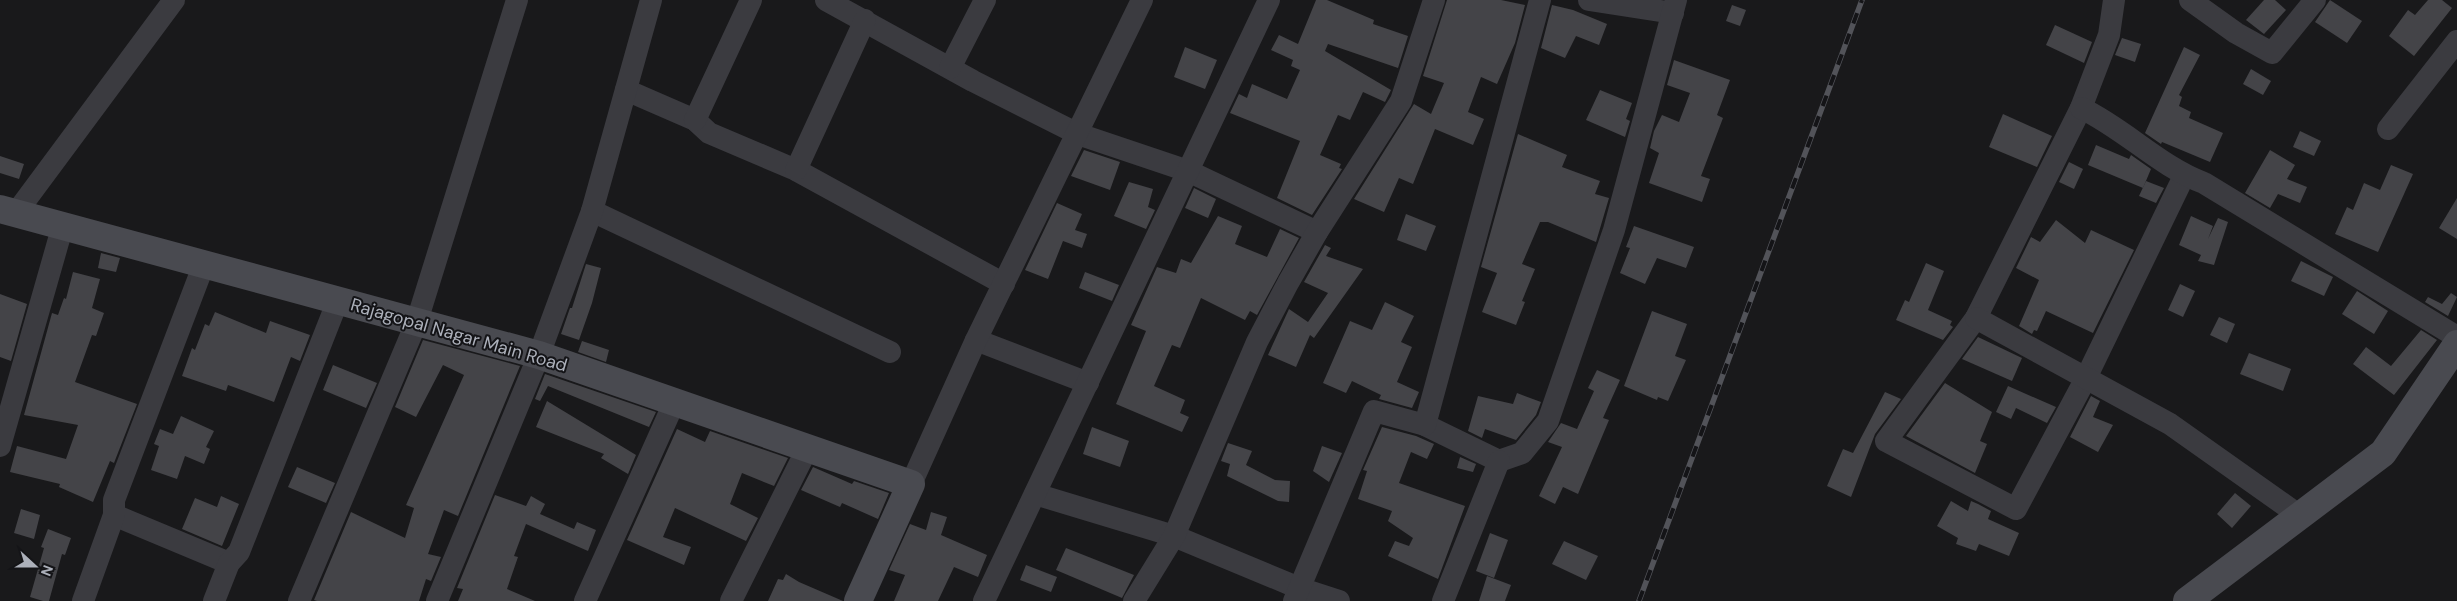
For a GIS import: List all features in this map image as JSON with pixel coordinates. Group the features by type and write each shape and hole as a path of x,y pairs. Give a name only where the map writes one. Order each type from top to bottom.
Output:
{"street":[{"path":"8,211 174,0"},
{"path":"299,601 417,321 517,0"},
{"path":"437,601 538,356 592,211 650,0"},
{"path":"695,120 751,0"},
{"path":"950,68 985,0"},
{"path":"858,601 976,340 1142,0"},
{"path":"984,601 1269,0"},
{"path":"1134,601 1174,536 1257,342 1317,232 1401,101 1434,0"},
{"path":"1425,425 1540,0"},
{"path":"1296,594 1374,411 1425,425 1499,461 1522,453 1548,421 1614,230 1675,7 1589,0"},
{"path":"2114,0 2110,35 2081,108 1976,318 1886,441 2016,509 2086,378 2184,176"},
{"path":"2190,0 2236,32 2272,53 2315,0"},
{"path":"837,2 950,68 1078,134 1188,171 1317,232"},
{"path":"796,170 865,20"},
{"path":"2388,129 2457,41"},
{"path":"626,90 695,120 709,133 796,170 1004,284"},
{"path":"2081,108 2098,116 2184,176 2204,183 2457,337"},
{"name":"Rajagopal Nagar Main Road","path":"8,211 417,321 538,356 911,484"},
{"path":"592,211 890,352"},
{"path":"0,446 62,225"},
{"path":"83,601 114,515 114,500 204,264"},
{"path":"214,601 229,563 239,552 338,300"},
{"path":"1976,318 2170,424 2300,516"},
{"path":"976,340 1088,383"},
{"path":"2187,601 2383,453 2457,344"},
{"path":"585,601 674,403"},
{"path":"731,601 807,449"},
{"path":"1443,601 1499,461"},
{"path":"1036,494 1174,536 1296,594 1339,601"},
{"path":"114,515 229,563"}],"building":[{"path":"1316,0 1327,0 1374,20 1373,24 1408,36 1398,68 1328,44 1325,51 1391,90 1385,102 1363,92 1350,120 1338,115 1320,155 1341,164 1339,168 1342,169 1312,215 1277,198 1300,141 1230,113 1239,94 1247,98 1252,84 1287,99 1300,70 1291,66 1293,60 1271,50 1279,35 1298,44"},
{"path":"1447,0 1501,0 1525,5 1515,43 1497,84 1481,77 1468,112 1484,119 1473,145 1435,129 1413,184 1399,178 1384,212 1354,199 1414,104 1431,114 1444,83 1423,76"},
{"path":"2264,0 2275,0 2286,10 2264,34 2246,20"},
{"path":"2330,0 2362,21 2347,43 2315,22"},
{"path":"2428,0 2442,0 2452,8 2414,56 2389,36 2408,10 2415,15"},
{"path":"1552,5 1573,10 1607,24 1599,45 1576,36 1565,58 1541,48"},
{"path":"1732,5 1746,10 1740,26 1726,21"},
{"path":"2055,25 2092,42 2084,63 2046,45"},
{"path":"2122,38 2141,44 2135,62 2115,55"},
{"path":"1185,47 1217,60 1205,89 1174,77"},
{"path":"2184,47 2200,55 2179,95 2182,97 2179,106 2191,112 2189,118 2223,133 2210,162 2162,142 2161,144 2145,133"},
{"path":"1674,60 1730,80 1717,115 1723,118 1701,176 1710,179 1702,202 1649,183 1659,153 1650,148 1654,131 1662,115 1679,122 1690,93 1667,85"},
{"path":"2251,69 2271,81 2263,95 2243,84"},
{"path":"1600,90 1632,103 1626,119 1630,121 1625,137 1586,120"},
{"path":"2003,114 2052,136 2037,167 1989,147"},
{"path":"2300,131 2321,141 2314,156 2293,147"},
{"path":"1518,134 1567,155 1562,167 1600,181 1595,194 1609,198 1596,242 1548,222 1540,222 1522,264 1535,269 1522,301 1525,302 1516,325 1482,312 1497,273 1481,267"},
{"path":"2096,145 2129,159 2131,155 2151,169 2143,188 2088,165"},
{"path":"1084,150 1120,162 1110,190 1071,176"},
{"path":"2270,150 2295,165 2287,179 2307,187 2300,203 2278,194 2270,208 2245,193"},
{"path":"0,156 24,164 19,179 0,173"},
{"path":"2069,162 2083,169 2074,189 2059,182"},
{"path":"2391,165 2413,174 2378,252 2335,234 2347,207 2353,210 2364,183 2380,190"},
{"path":"2146,181 2164,188 2156,203 2139,196"},
{"path":"1129,182 1153,189 1148,207 1155,210 1146,229 1114,216"},
{"path":"1194,188 1216,199 1208,218 1185,208"},
{"path":"2457,198 2457,239 2439,228"},
{"path":"1057,203 1082,214 1075,230 1087,234 1082,248 1063,241 1048,279 1025,270"},
{"path":"1406,214 1436,226 1426,251 1397,240"},
{"path":"1218,216 1242,226 1235,244 1267,257 1280,229 1299,238 1257,315 1250,311 1245,320 1201,298 1180,348 1172,345 1154,386 1185,400 1180,413 1189,417 1182,432 1116,404 1146,331 1131,325 1157,267 1176,273 1181,259 1191,263"},
{"path":"2191,216 2213,226 2208,239 2218,218 2228,222 2214,265 2198,261 2201,255 2179,245"},
{"path":"2056,220 2085,243 2091,230 2134,250 2093,333 2046,311 2037,331 2034,330 2032,334 2019,326 2039,280 2016,268 2031,237 2040,242"},
{"path":"1634,226 1694,247 1686,268 1657,258 1645,284 1620,273 1630,248 1626,247"},
{"path":"1325,245 1331,248 1326,256 1363,269 1314,338 1310,335 1296,367 1268,355 1289,309 1308,322 1328,293 1304,282"},
{"path":"101,253 120,258 116,272 98,268"},
{"path":"2301,261 2333,277 2324,296 2291,281"},
{"path":"1926,263 1944,271 1928,310 1952,321 1950,325 1953,327 1943,340 1896,320 1905,300 1909,302"},
{"path":"586,264 601,268 592,303 579,340 561,334 570,308 572,308"},
{"path":"73,272 100,279 92,308 104,313 96,336 92,335 75,382 137,404 114,463 110,461 93,502 59,487 60,484 10,472 17,446 66,459 78,425 24,415 52,313 58,315 64,298 66,299"},
{"path":"1085,272 1119,285 1112,301 1079,288"},
{"path":"2180,284 2195,291 2183,317 2168,310"},
{"path":"2357,291 2388,311 2374,334 2342,314"},
{"path":"2451,293 2457,297 2448,316 2425,302 2428,297 2442,304"},
{"path":"0,294 27,304 11,361 0,357"},
{"path":"1385,302 1414,316 1401,342 1412,347 1397,382 1419,392 1412,408 1379,399 1381,395 1352,381 1346,393 1323,383 1350,321 1372,330"},
{"path":"1652,311 1687,324 1675,356 1686,360 1668,401 1658,397 1657,400 1624,386"},
{"path":"215,312 266,333 270,321 310,335 300,361 291,357 274,402 228,385 226,391 182,376 192,348 195,350 205,324 209,326"},
{"path":"2219,317 2235,324 2227,343 2210,335"},
{"path":"2421,330 2437,340 2394,395 2353,364 2366,347 2391,366"},
{"path":"1978,337 2022,358 2012,381 1962,359"},
{"path":"423,340 520,366 458,516 444,510 428,554 441,557 431,581 426,579 419,601 314,600 351,512 405,538 414,508 406,505 464,375 443,365 416,417 395,407"},
{"path":"582,341 609,350 606,362 578,352"},
{"path":"2249,353 2291,369 2283,391 2240,374"},
{"path":"333,365 377,383 366,408 323,390"},
{"path":"1597,370 1620,380 1603,418 1609,420 1578,494 1563,487 1555,504 1539,496 1562,447 1548,442 1561,423 1577,429 1594,391 1588,388"},
{"path":"545,374 656,412 649,427 548,386 540,401 535,399"},
{"path":"1945,383 1992,412 1980,441 1987,444 1975,473 1906,436"},
{"path":"2008,386 2056,407 2047,423 2016,408 2011,419 1996,412"},
{"path":"1885,392 1901,399 1875,434 1851,497 1827,486 1843,449 1853,453"},
{"path":"1517,393 1541,402 1536,415 1516,440 1485,429 1482,438 1468,431 1478,396 1513,404"},
{"path":"2091,396 2100,401 2093,417 2113,425 2098,452 2070,437"},
{"path":"547,401 636,455 628,474 601,458 604,454 536,427"},
{"path":"181,416 214,431 206,447 210,449 204,464 185,456 177,479 151,470 159,446 154,444 160,429 173,434"},
{"path":"1092,427 1129,441 1120,467 1083,454"},
{"path":"1382,427 1416,436 1434,444 1427,459 1411,452 1399,483 1465,506 1438,579 1388,556 1395,541 1409,546 1413,538 1388,521 1392,511 1358,499 1367,471 1363,470"},
{"path":"677,429 705,442 710,431 788,458 774,486 742,473 730,504 758,518 746,541 675,508 663,537 691,547 684,565 627,540"},
{"path":"1228,443 1252,451 1246,465 1275,480 1290,481 1289,502 1278,501 1227,476 1230,464 1221,461"},
{"path":"1322,446 1342,453 1329,482 1313,471"},
{"path":"1460,457 1476,464 1473,472 1457,468"},
{"path":"297,467 335,483 326,503 288,487"},
{"path":"813,467 852,484 854,481 889,493 878,519 842,503 840,507 801,490"},
{"path":"2235,493 2251,506 2232,528 2217,514"},
{"path":"495,495 526,506 531,496 545,504 540,514 574,529 577,522 596,530 588,551 526,524 514,556 518,557 507,589 535,601 458,601 463,589 457,588"},
{"path":"221,496 239,504 222,546 182,529 195,498 217,507"},
{"path":"1951,501 1968,511 1971,501 1978,504 1991,511 1988,519 2019,533 2009,556 1979,544 1976,551 1956,544 1958,538 1937,526"},
{"path":"21,509 40,515 34,539 14,533"},
{"path":"931,512 947,517 941,535 987,555 978,577 954,567 938,601 894,601 905,575 889,570 910,524 926,530"},
{"path":"48,529 71,538 65,555 62,554 49,601 43,601 30,597 44,548 41,547"},
{"path":"1490,533 1508,540 1494,578 1476,571"},
{"path":"1564,541 1598,556 1586,580 1552,564"},
{"path":"1066,548 1134,575 1122,598 1056,570"},
{"path":"1026,565 1057,577 1051,592 1020,580"},
{"path":"786,574 799,582 843,601 768,601 778,579 783,580"},
{"path":"1487,576 1511,585 1505,601 1479,601"}],"railway":[{"path":"1639,601 1862,0"}]}
